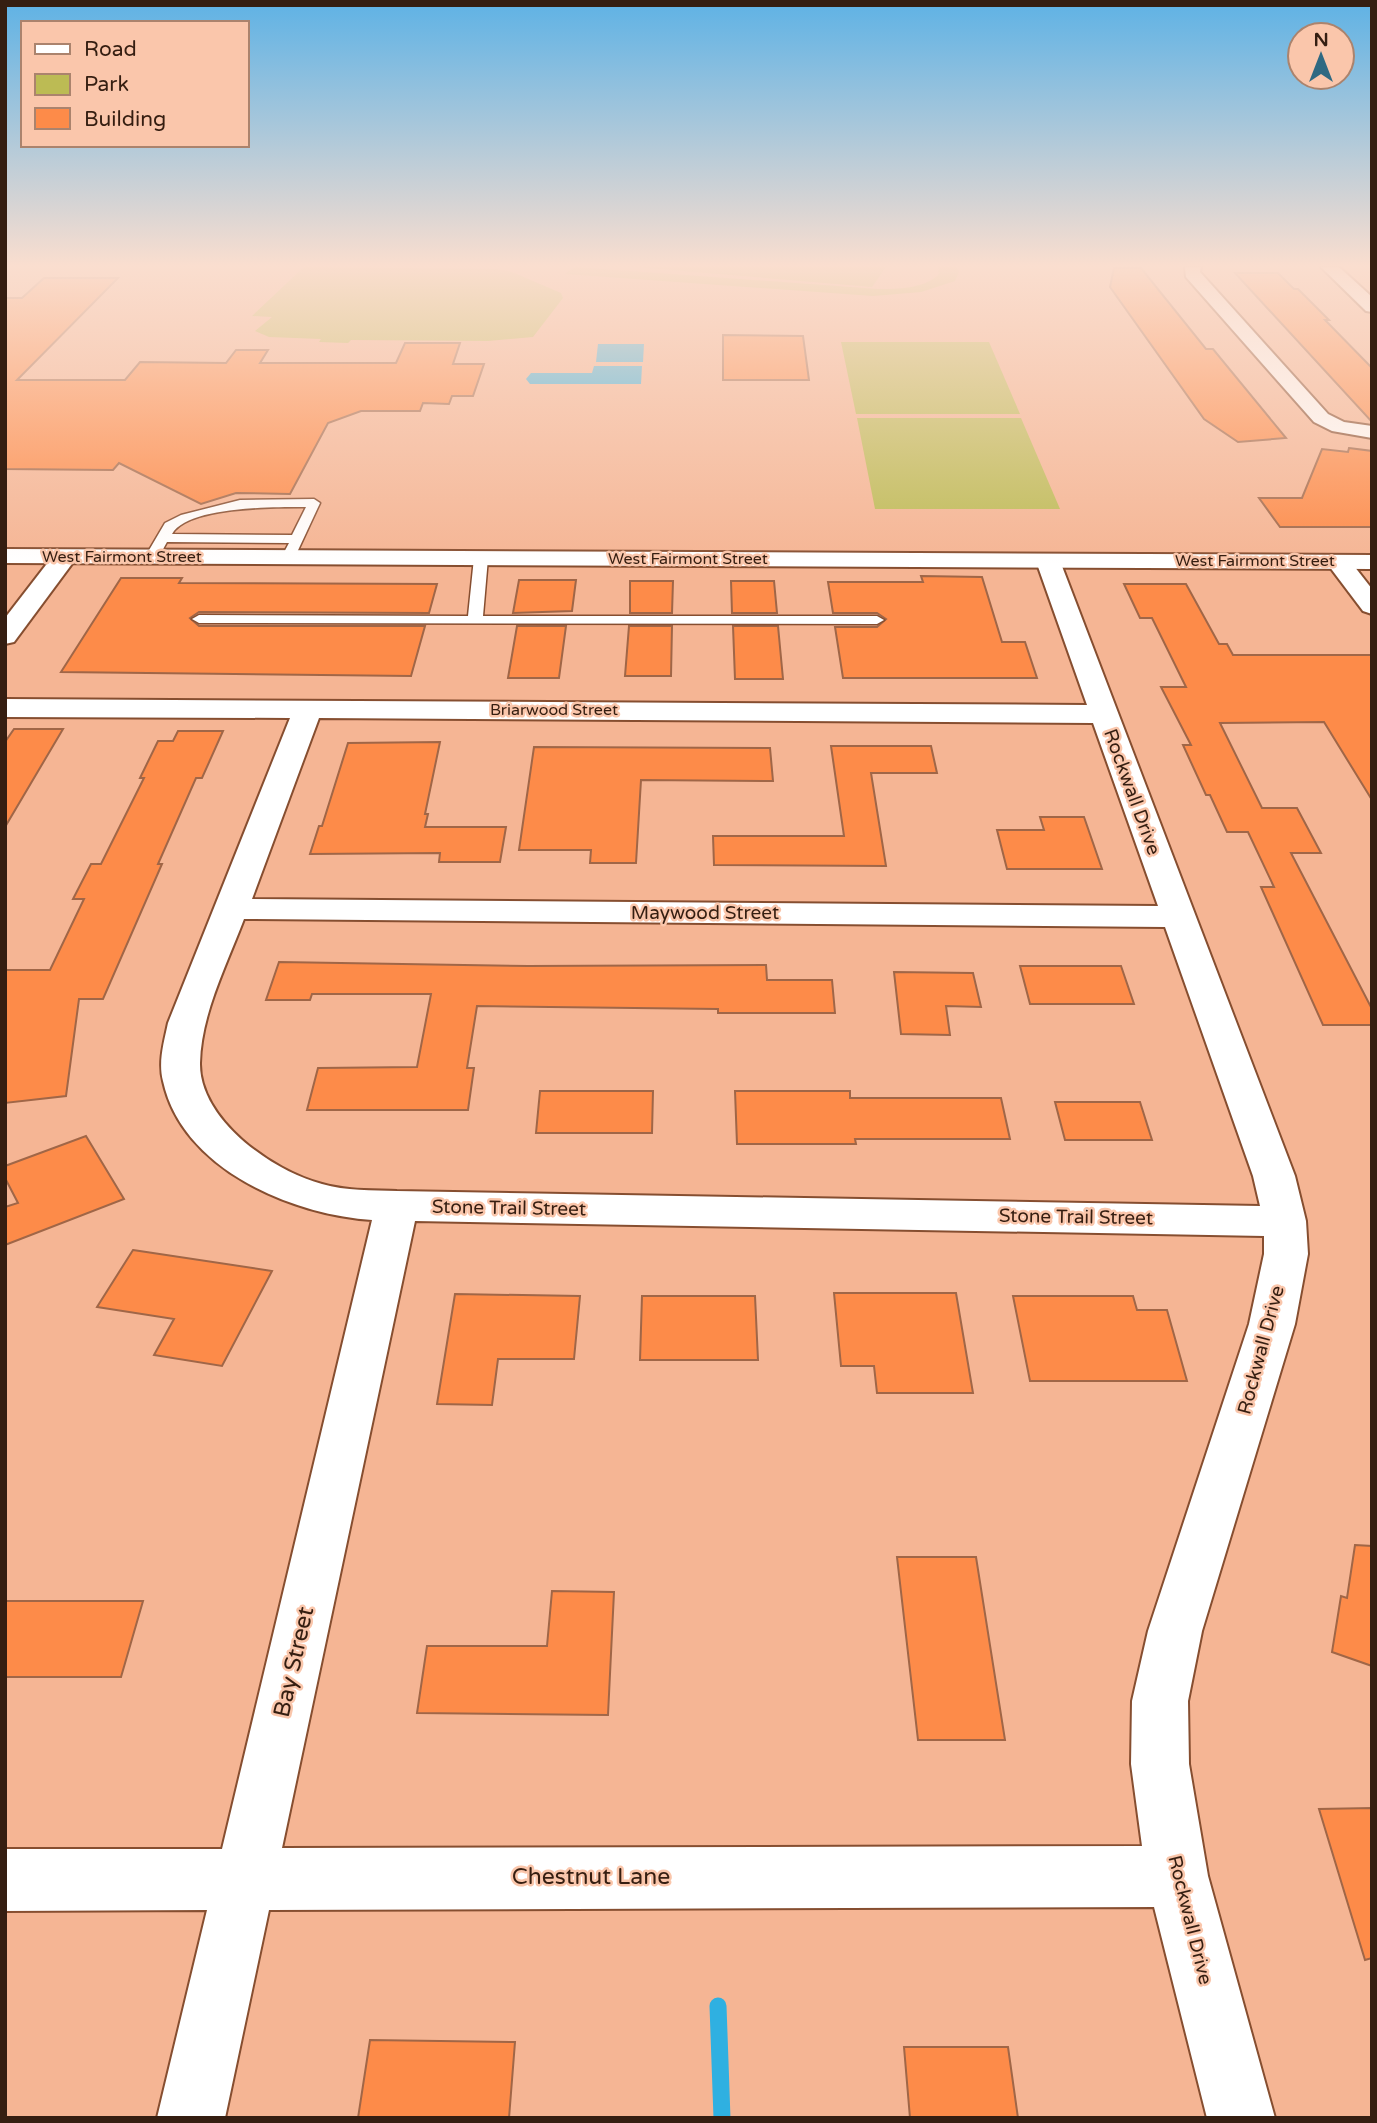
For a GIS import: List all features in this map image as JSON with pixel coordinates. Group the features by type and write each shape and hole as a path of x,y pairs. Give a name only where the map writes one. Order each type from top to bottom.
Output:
{"street":[{"path":"1275,366 1321,418 1339,427 1372,432"},
{"name":"West Fairmont Street","path":"5,556 65,556 158,547 292,548 481,558 1372,562"},
{"path":"5,636 65,556"},
{"name":"Rockwall Drive","path":"1048,561 1275,1176 1285,1221 1286,1254 1272,1324 1175,1631 1160,1701 1160,1764 1177,1876 1241,2118"},
{"path":"1338,562 1372,606"},
{"name":"Briarwood Street","path":"5,708 1103,714"},
{"name":"Stone Trail Street","path":"308,708 187,1023 181,1062 182,1082 190,1106 231,1153 289,1188 317,1198 355,1204 397,1206 1285,1221"},
{"name":"Maywood Street","path":"232,909 1178,917"},
{"name":"Bay Street","path":"191,2118 397,1206"},
{"name":"Chestnut Lane","path":"5,1880 1177,1876"}],"lane":[{"path":"158,547 170,526 223,507 255,502 314,503 292,548"},
{"path":"475,620 481,558"},
{"path":"199,619 877,620"}],"green space":[{"path":"846,366 999,366 1020,414 856,414"},
{"path":"857,418 1021,418 1060,509 875,509"}],"water":[{"path":"594,366 642,366 641,384 530,384 526,379 531,373 592,373"}],"building":[{"path":"5,366 31,366 17,380 125,380 137,366 483,366 473,396 452,396 449,404 423,403 420,411 361,411 328,423 290,494 236,493 201,504 119,463 113,470 5,469"},
{"path":"723,366 807,366 809,380 723,380"},
{"path":"1166,366 1227,366 1286,438 1238,442 1204,419"},
{"path":"1321,366 1372,368 1372,422"},
{"path":"1349,448 1372,451 1372,527 1280,527 1259,498 1302,498 1322,449 1348,452"},
{"path":"921,576 982,577 1002,642 1025,642 1037,678 843,678 835,627 877,627 886,619 877,613 833,613 828,582 923,582"},
{"path":"121,578 182,578 179,583 437,584 429,613 199,612 190,618 199,626 425,626 411,676 61,672"},
{"path":"519,580 576,580 572,611 513,613"},
{"path":"630,581 673,581 672,613 630,613"},
{"path":"731,581 774,581 777,613 732,613"},
{"path":"1124,584 1186,584 1219,644 1227,644 1233,655 1372,655 1372,800 1324,722 1220,723 1262,808 1297,808 1321,853 1291,853 1372,1009 1372,1025 1323,1025 1261,887 1274,887 1248,832 1227,832 1183,745 1191,745 1161,687 1186,687 1152,618 1140,618"},
{"path":"517,626 566,626 559,678 508,678"},
{"path":"629,626 672,626 671,676 625,676"},
{"path":"733,626 778,626 783,679 735,679"},
{"path":"14,729 63,729 5,827 5,742"},
{"path":"178,731 223,731 202,778 196,778 103,999 79,999 66,1096 5,1103 5,970 50,970 84,899 73,899 91,864 101,864 144,778 140,778 158,741 173,741"},
{"path":"440,742 425,814 428,814 425,827 506,827 500,862 439,862 440,853 310,854 319,826 322,826 348,743"},
{"path":"831,746 931,746 937,773 871,773 886,866 714,865 713,836 844,836"},
{"path":"534,747 770,748 773,781 641,780 636,863 590,863 591,850 519,850"},
{"path":"1040,817 1084,817 1102,869 1007,869 997,830 1044,830"},
{"path":"279,962 528,966 766,965 767,980 832,980 835,1013 718,1013 718,1009 477,1006 467,1068 474,1068 468,1110 307,1110 318,1068 417,1067 431,994 312,994 310,1000 266,1000"},
{"path":"1020,966 1121,966 1134,1004 1030,1004"},
{"path":"894,972 973,973 981,1007 946,1006 950,1035 901,1034"},
{"path":"540,1091 653,1091 652,1133 536,1133"},
{"path":"735,1091 850,1091 850,1098 1001,1098 1010,1139 855,1139 856,1144 737,1144"},
{"path":"1055,1102 1140,1102 1152,1140 1065,1140"},
{"path":"86,1136 124,1199 5,1245 5,1207 18,1203 5,1178 5,1166"},
{"path":"133,1250 272,1271 222,1366 154,1355 174,1319 97,1307"},
{"path":"834,1293 956,1293 973,1393 877,1393 874,1366 841,1366"},
{"path":"455,1294 580,1296 574,1359 498,1359 492,1405 437,1404"},
{"path":"642,1296 755,1296 758,1360 640,1360"},
{"path":"1013,1296 1133,1296 1137,1310 1167,1310 1187,1381 1030,1381"},
{"path":"1355,1545 1372,1546 1372,1666 1332,1652 1341,1596 1347,1598"},
{"path":"897,1557 976,1557 1005,1740 918,1740"},
{"path":"552,1591 614,1592 608,1715 417,1713 427,1646 547,1646"},
{"path":"5,1601 143,1601 121,1677 5,1677"},
{"path":"1372,1808 1372,1958 1365,1960 1319,1809"},
{"path":"370,2040 515,2042 509,2118 358,2118"},
{"path":"904,2047 1008,2047 1018,2118 910,2118"}],"waterway":[{"path":"718,2006 722,2118"}]}
